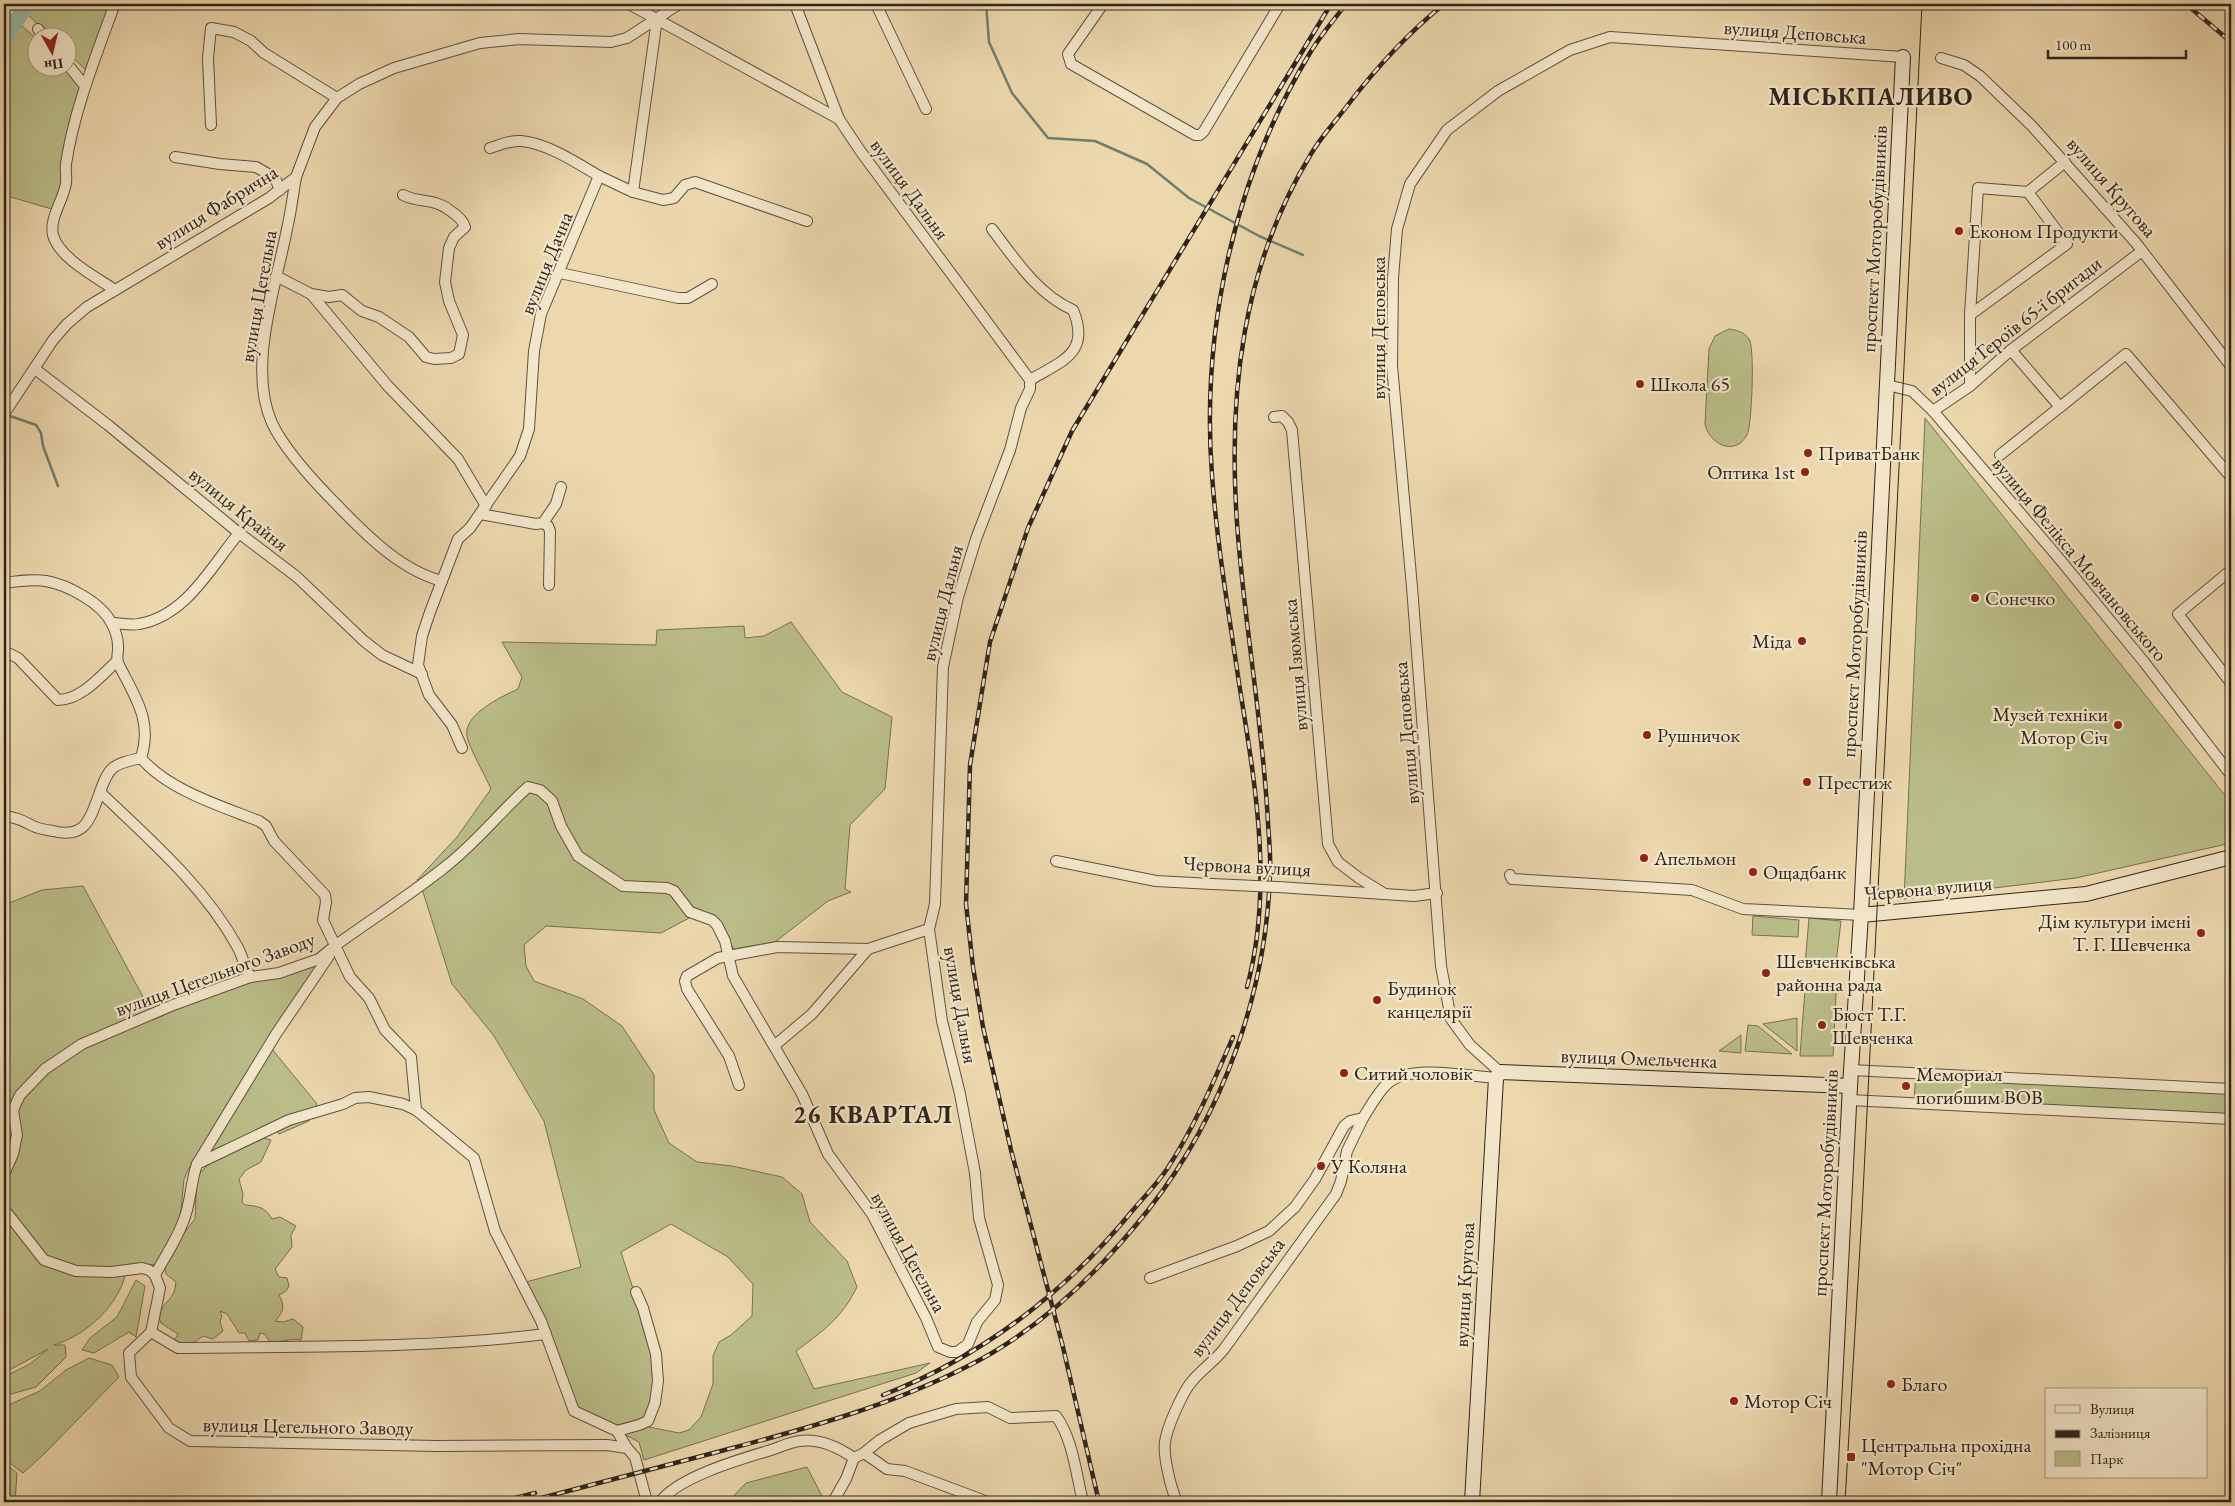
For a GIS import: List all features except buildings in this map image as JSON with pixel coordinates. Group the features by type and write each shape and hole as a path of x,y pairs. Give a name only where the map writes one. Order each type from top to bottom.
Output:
{"street":[{"path":"114,290 70,259 57,245 52,233 54,219 66,184 66,164 85,86 116,4"},
{"path":"629,4 839,119"},
{"name":"вулиця Фабрична","path":"4,414 53,340 67,324 87,307 237,218 280,190 296,177 315,128 337,98 359,84 394,68 480,42 519,39 611,42 627,38 679,4"},
{"name":"вулиця Дальня","path":"795,4 839,119 861,152 1030,380 1030,389 1021,408 1010,450 976,539 958,597 943,667 935,904 930,929 942,1021 960,1094 975,1173 979,1218 998,1284 995,1300 977,1322 971,1341 957,1352 950,1352"},
{"path":"876,4 926,109"},
{"path":"1103,4 1068,54 1071,64 1195,136 1200,135 1204,131 1280,4"},
{"path":"633,192 657,19"},
{"path":"211,125 208,58 211,28 234,32 251,41 264,53 337,98"},
{"name":"вулиця Деповська","path":"1498,1075 1470,1044 1451,1019 1441,966 1437,893 1392,366 1393,278 1397,229 1410,184 1447,130 1498,91 1570,50 1610,37 1903,57"},
{"name":"проспект Моторобудівників","path":"1829,1502 1851,1070 1861,915 1903,57"},
{"name":"вулиця Кругова","path":"1941,58 1964,65 1980,76 2015,108 2065,162 2142,251 2231,366"},
{"path":"78,77 85,86"},
{"path":"490,148 511,141 531,143 564,155 599,176 633,192 663,200 674,198 685,185 695,182 806,221"},
{"path":"175,157 256,167 274,178 280,190"},
{"path":"1970,386 1970,315 1978,188 2028,192 2065,162"},
{"name":"вулиця Дачна","path":"442,581 458,539 483,510 520,456 529,429 534,351 541,314 560,273 599,176"},
{"name":"вулиця Цегельна","path":"296,177 288,230 276,276 262,364 263,387 272,423 298,461 357,526 394,557 431,578 442,581"},
{"path":"1970,315 2067,244 2028,192"},
{"path":"276,276 311,294 329,297 342,295 362,311 379,316 409,337 426,356 434,359 451,358 459,354 463,335 449,301 445,282 448,248 454,237 465,227 463,222 443,204 409,198 403,195"},
{"path":"992,229 1030,278 1056,302 1073,310 1080,326 1078,340 1072,354 1030,380"},
{"name":"вулиця Героїв 65-ї бригади","path":"1933,411 1970,386 2011,350 2142,251"},
{"path":"560,273 678,298 688,298 712,284"},
{"path":"311,294 387,385 458,458 483,510 536,524 543,523 548,526 550,531 549,585"},
{"path":"2011,350 2060,407"},
{"path":"2000,455 2126,354 2231,477"},
{"name":"вулиця Крайня","path":"35,368 108,425 239,533 297,577 364,642 382,655 422,674"},
{"name":"вулиця Фелікса Мовчановського","path":"1887,385 1912,391 1933,411 2057,556 2144,662 2231,775"},
{"name":"вулиця Ізюмська","path":"1274,417 1282,416 1292,430 1328,844 1338,862 1385,894"},
{"path":"543,523 556,504 562,487"},
{"path":"112,623 139,624 173,610 188,598 239,533"},
{"path":"2231,570 2178,614 2231,681"},
{"path":"4,583 25,580 46,581 64,587 93,603 112,623 118,646 117,661 139,706 144,721 146,743 141,758"},
{"path":"442,581 422,636 418,665 429,695 452,724 462,748"},
{"path":"4,651 18,658 58,700 66,700 84,690 117,661"},
{"path":"4,816 16,817 34,826 56,832 69,834 78,832 86,825 107,773 114,765 141,758"},
{"path":"141,758 163,777 195,795 259,821 266,826 274,841 325,895 326,902 323,920 350,977 369,998 385,1030 411,1057 416,1110"},
{"name":"вулиця Цегельна","path":"528,787 540,790 552,801 561,826 578,856 623,886 667,888 674,891 690,912 712,920 725,941 734,976 802,1094 828,1154 872,1214 926,1318 938,1347 950,1352"},
{"name":"вулиця Цегельного Заводу","path":"4,1174 13,1154 17,1134 13,1110 20,1095 45,1069 82,1044 173,1005 250,977 279,973 319,959 446,867 480,837 508,805 528,787"},
{"path":"100,792 171,860 201,894 238,947 250,977"},
{"name":"Червона вулиця","path":"1510,876 1512,879 1692,890 1743,909 1861,915 2086,894 2231,857"},
{"name":"Червона вулиця","path":"1056,860 1156,881 1414,896 1437,893"},
{"path":"740,1085 729,1056 687,989 685,981 687,976 709,962 729,956 777,947 868,949 930,929"},
{"path":"155,1275 183,1222 188,1207 191,1182 197,1164 276,1034 336,945"},
{"path":"774,1046 812,1014 868,949"},
{"path":"1851,1070 1923,1072 2231,1089"},
{"name":"вулиця Деповська","path":"1177,1502 1173,1492 1165,1442 1188,1386 1215,1361 1336,1194 1341,1182 1347,1151 1363,1118 1388,1083 1402,1076 1420,1073 1498,1075"},
{"name":"вулиця Кругова","path":"1472,1502 1498,1075"},
{"name":"вулиця Омельченка","path":"1498,1075 1850,1093 2231,1119"},
{"path":"197,1164 289,1120 343,1104 354,1098 369,1097 403,1104 416,1110 474,1158 495,1230 546,1334 574,1411 617,1431 627,1448 635,1456 647,1502"},
{"name":"вулиця Деповська","path":"1150,1278 1237,1246 1269,1231 1295,1207 1315,1179 1344,1126 1350,1121 1363,1118"},
{"path":"4,1209 44,1260 76,1271 112,1272 142,1268 155,1275 160,1288 151,1332 178,1348 392,1345 494,1340 546,1334"},
{"path":"617,1431 648,1421 655,1403 658,1381 656,1354 643,1308 636,1292"},
{"name":"вулиця Цегельного Заводу","path":"151,1332 129,1353 131,1377 169,1428 190,1441 436,1446 607,1445 627,1448"},
{"path":"833,1502 846,1480 854,1458 864,1453 880,1440 909,1423 956,1409 988,1408 1010,1418 1056,1416 1063,1425 1072,1452 1083,1502"},
{"path":"660,1502 679,1486 706,1473 732,1462 800,1441 816,1441 837,1447 854,1458"},
{"path":"864,1453 887,1469 905,1471 988,1502"}],"green space":[{"path":"16,4 120,4 88,72 78,62 78,28 42,28"},
{"path":"4,10 28,31 28,78 78,78 78,75 85,80 55,210 4,195"},
{"path":"1729,329 1740,332 1749,339 1752,356 1752,386 1747,435 1742,442 1729,446 1717,442 1707,431 1705,424 1709,349 1715,336"},
{"path":"1925,418 2231,803 2231,843 2076,878 1904,899"},
{"path":"791,622 842,692 892,717 885,789 850,825 845,889 851,892 828,901 775,942 734,949 717,920 697,908 691,917 661,933 546,926 524,945 526,966 534,981 583,999 622,1026 654,1075 654,1110 669,1143 697,1162 732,1166 782,1177 802,1194 810,1222 847,1261 857,1287 838,1316 796,1351 814,1389 930,1363 916,1373 644,1460 639,1442 622,1433 649,1427 679,1433 689,1430 701,1417 713,1384 713,1356 719,1342 731,1335 752,1316 753,1284 728,1257 671,1224 621,1252 651,1349 654,1380 650,1404 645,1418 613,1426 577,1407 526,1282 581,1267 544,1121 494,1036 452,984 423,892 417,880 457,837 491,789 470,747 467,728 477,713 503,696 518,689 522,677 502,642 656,645 657,630 744,626 745,638 764,636"},
{"path":"83,886 148,1006 153,1020 244,984 281,976 319,962 267,1043 317,1104 309,1121 279,1134 270,1124 191,1164 184,1179 180,1220 159,1264 128,1267 123,1283 113,1302 99,1318 73,1337 54,1345 65,1345 66,1357 36,1387 4,1396 4,1377 30,1364 48,1349 4,1373 4,905 42,890"},
{"path":"1753,916 1799,920 1798,937 1752,935"},
{"path":"1809,918 1841,921 1836,963 1830,966 1805,965"},
{"path":"1805,989 1836,993 1833,1056 1800,1056"},
{"path":"1797,1018 1797,1051 1763,1024"},
{"path":"1748,1025 1758,1026 1792,1054 1745,1051"},
{"path":"1741,1035 1741,1053 1719,1051"},
{"path":"1916,1075 2231,1093 2231,1115 1914,1099"},
{"path":"264,1138 271,1140 261,1162 246,1170 239,1179 243,1194 242,1202 245,1205 264,1210 272,1219 280,1217 296,1226 291,1235 292,1247 275,1269 279,1277 287,1278 289,1286 286,1291 279,1295 283,1309 275,1321 283,1322 293,1319 303,1327 301,1340 269,1341 265,1334 260,1333 258,1340 249,1341 245,1333 239,1333 227,1314 220,1311 222,1316 220,1322 223,1331 213,1339 203,1336 189,1344 178,1343 174,1341 178,1334 161,1323 158,1315 174,1293 176,1282 166,1274 164,1262 172,1257 184,1233 195,1219 197,1176 210,1163"},
{"path":"136,1280 145,1286 136,1337 129,1332 94,1353 82,1350 90,1338 117,1317"},
{"path":"89,1358 112,1365 119,1377 23,1473 6,1460 9,1438 4,1430 4,1407 40,1391 66,1370"},
{"path":"4,1463 17,1473 15,1502 4,1502"},
{"path":"807,1467 825,1502 728,1502 746,1483"}],"waterway":[{"path":"4,40 27,4"},
{"path":"986,4 989,42 1012,93 1048,138 1095,141 1147,164 1189,198 1259,236 1303,255"},
{"path":"10,416 36,425 41,433 43,446 58,486"}],"tram line":[{"path":"1845,1502 1862,1213 1922,4"}],"railway":[{"path":"1099,1502 1062,1343 1011,1150 983,1027 973,967 966,904 970,765 990,642 1028,528 1072,431 1331,4"},
{"path":"1247,987 1255,949 1259,911 1261,873 1259,835 1251,759 1214,501 1210,420 1212,365 1218,311 1228,256 1243,203 1261,151 1284,101 1310,53 1346,4"},
{"path":"526,1502 816,1425 878,1405 968,1366 1020,1335 1044,1317 1110,1255 1149,1209 1199,1133 1219,1093 1236,1051 1249,1008 1260,964 1267,919 1270,874 1266,786 1237,523 1235,426 1238,379 1245,332 1255,286 1269,241 1288,197 1311,154 1381,65 1417,27 1444,4"},
{"path":"2186,4 2231,42"},
{"path":"2223,4 2231,11"},
{"path":"883,1395 955,1361 988,1341 1020,1319 1080,1268 1107,1240 1167,1169 1194,1121 1233,1037"},
{"path":"500,1502 535,1493"}],"place":[{"name":"Економ Продукти","path":"1959,231"},
{"name":"Школа 65","path":"1640,384"},
{"name":"ПриватБанк","path":"1808,453"},
{"name":"Оптика 1st","path":"1805,472"},
{"name":"Сонечко","path":"1975,598"},
{"name":"Міда","path":"1802,641"},
{"name":"Музей техніки Мотор Січ","path":"2118,725"},
{"name":"Рушничок","path":"1647,735"},
{"name":"Престиж","path":"1807,782"},
{"name":"Апельмон","path":"1644,858"},
{"name":"Ощадбанк","path":"1753,872"},
{"name":"Дім культури імені Т. Г. Шевченка","path":"2201,933"},
{"name":"Шевченківська районна рада","path":"1766,973"},
{"name":"Будинок канцелярії","path":"1377,1000"},
{"name":"Бюст Т.Г. Шевченка","path":"1822,1025"},
{"name":"Ситий чоловік","path":"1344,1073"},
{"name":"Мемориал погибшим ВОВ","path":"1906,1086"},
{"name":"У Коляна","path":"1321,1166"},
{"name":"Благо","path":"1891,1384"},
{"name":"Мотор Січ","path":"1734,1401"},
{"name":"Центральна прохідна \"Мотор Січ\"","path":"1851,1457"}],"district":[{"name":"МІСЬКПАЛИВО","path":"1871,96"},
{"name":"26 КВАРТАЛ","path":"873,1114"}]}
